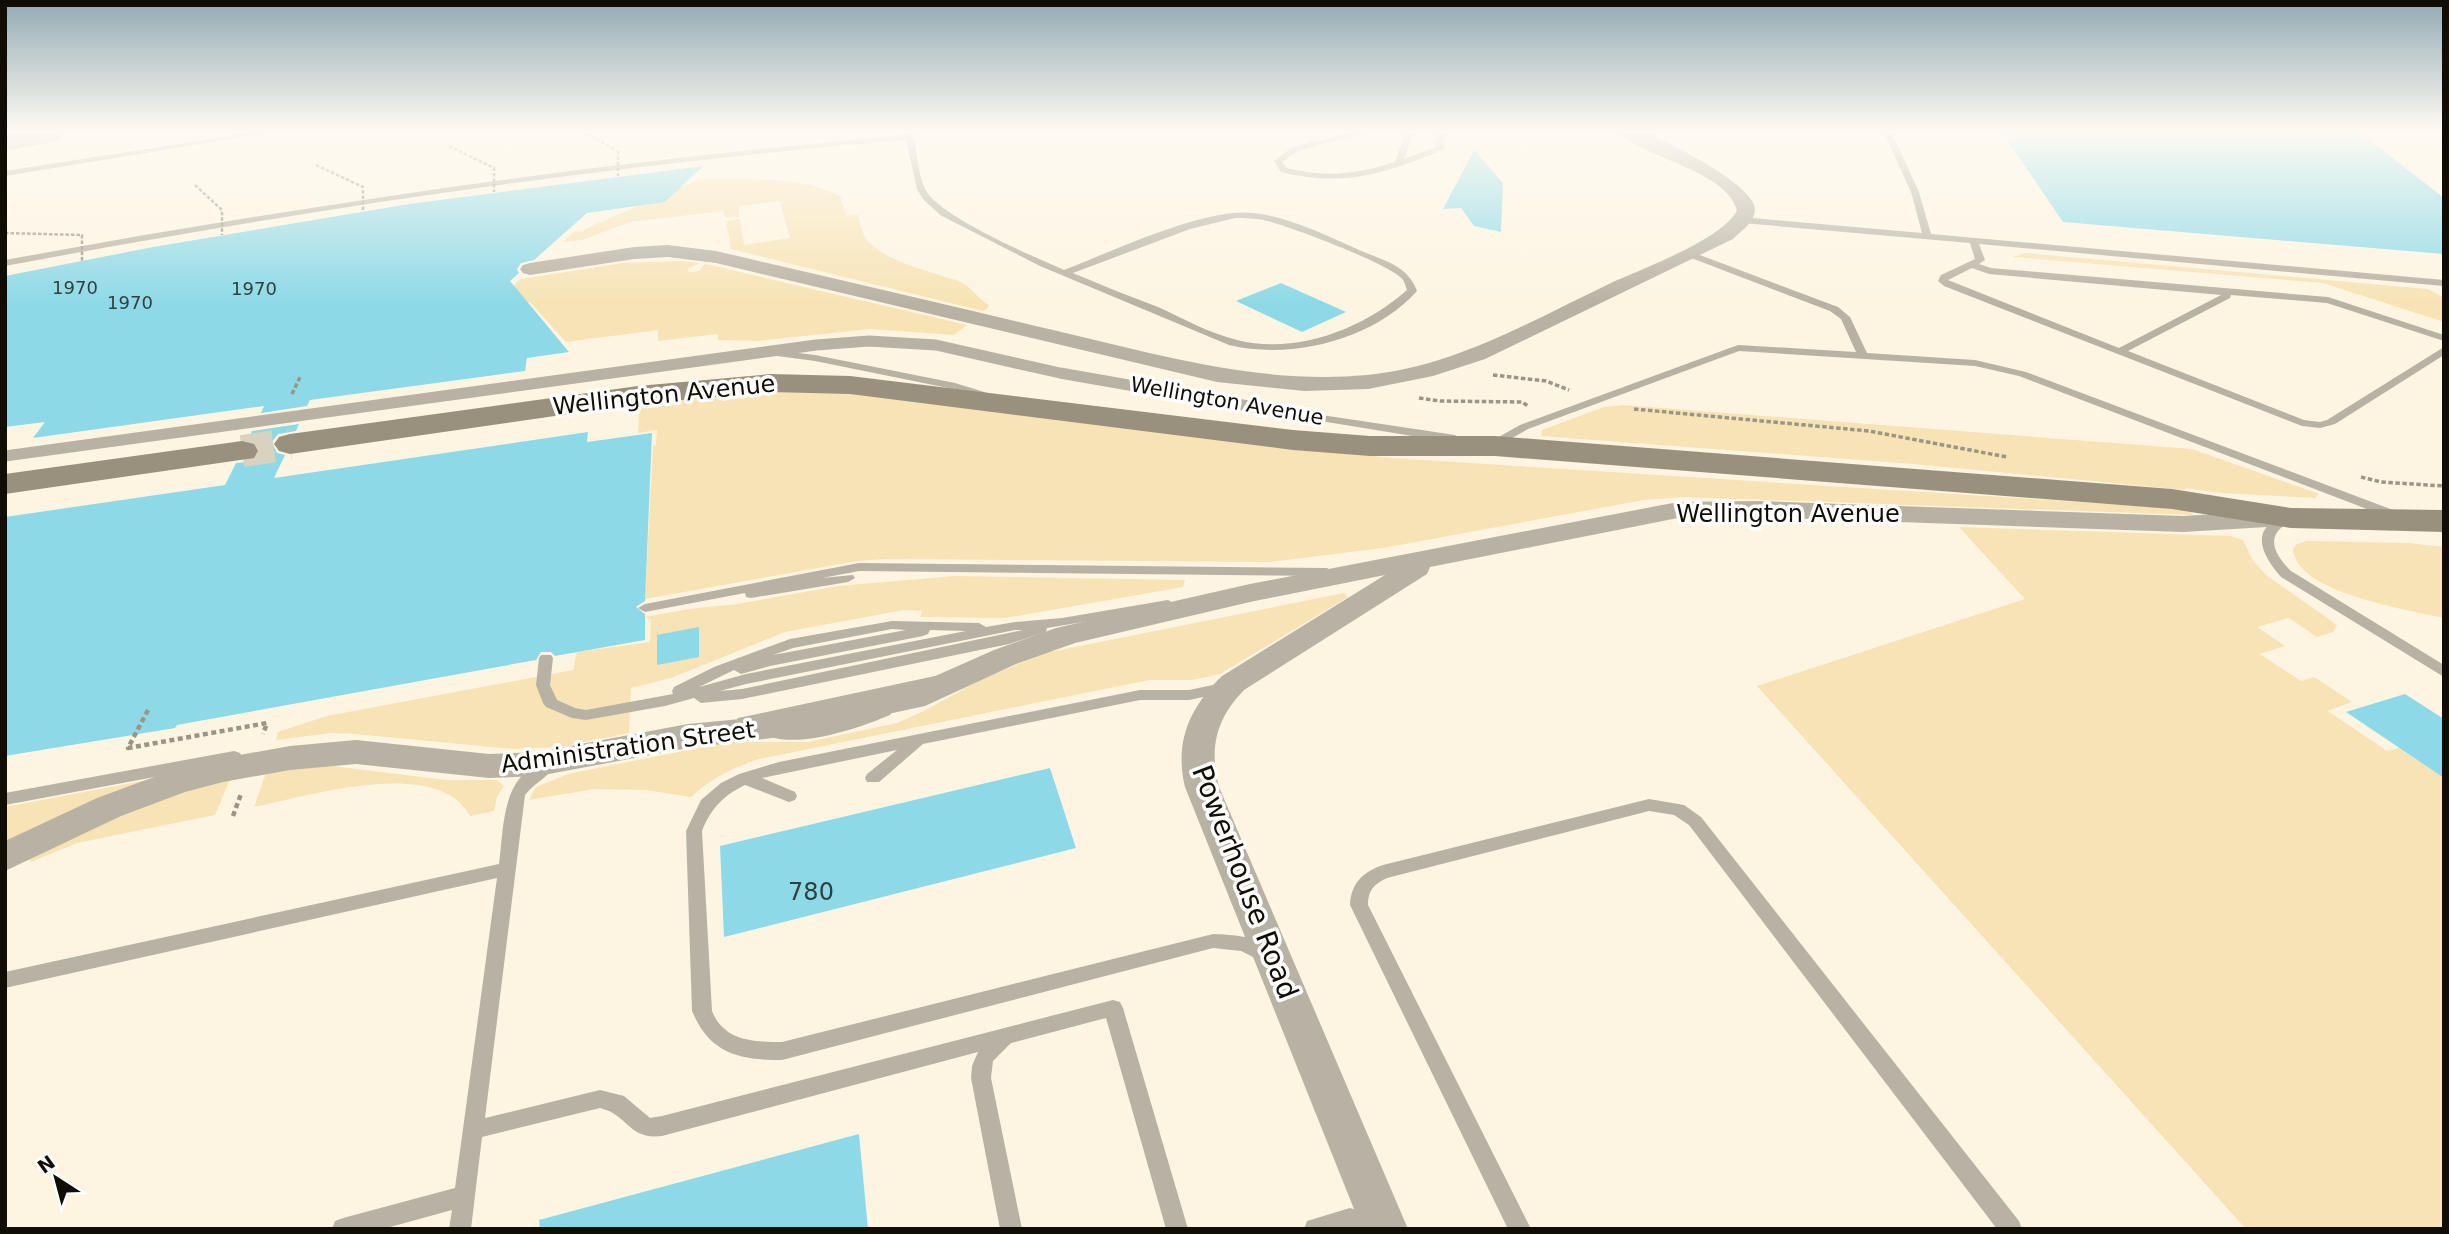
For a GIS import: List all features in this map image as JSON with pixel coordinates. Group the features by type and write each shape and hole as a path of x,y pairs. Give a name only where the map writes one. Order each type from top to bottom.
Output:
{"main road":[{"name":"Wellington Avenue","path":"290,444 638,395 771,383 850,385 1306,442 1370,446 1495,446 2172,499 2291,518 2433,525"},
{"path":"5,484 242,451"}],"street":[{"path":"530,269 634,253 668,251 716,257 1217,375 1304,384 1368,382 1450,364 1726,235 1742,220 1745,210 1744,203 1733,189"},
{"name":"Wellington Avenue","path":"1250,593 1678,510 1757,509 2183,524 2291,518"},
{"name":"Powerhouse Road","path":"1385,1229 1197,771 1196,744 1204,719 1221,694 1233,683 1435,556"},
{"name":"Administration Street","path":"5,857 109,807 204,774 327,753 384,755 489,766 571,760 688,736 801,722 925,694 977,670 1067,635 1250,593"}],"lane":[{"path":"5,263 280,212 433,189"},
{"path":"922,189 932,205 993,240 1064,273 1227,340 1262,347 1321,340 1380,315 1412,291 1408,279 1393,267 1289,225 1250,214 1226,215 1196,224 1064,273"},
{"path":"1913,189 1927,236"},
{"path":"1742,220 2444,283"},
{"path":"1973,240 1980,260 1946,275 1942,279 1944,281 2293,420 2320,425 2331,422 2444,349"},
{"path":"1689,254 1834,309 1845,317 1862,354"},
{"path":"1971,264 1989,271 2328,300 2444,338"},
{"path":"2119,352 2227,296 2223,291"},
{"name":"Wellington Avenue","path":"5,454 803,346 869,341 936,345 1060,373 1495,446"},
{"path":"1495,446 1524,427 1738,348 1975,363 2007,369 2433,525"},
{"name":"Wellington Avenue","path":"5,454 706,357 763,353 795,354 955,386 1040,409"},
{"path":"2291,518 2278,523 2267,537 2270,553 2278,567 2301,585 2444,672"},
{"path":"645,608 703,598 772,592 892,570 926,567 1305,573 1394,565"},
{"path":"670,697 742,694 1009,639 1062,622 1121,610 1250,593"},
{"path":"670,697 769,661 936,629 1062,622"},
{"path":"546,658 543,685 551,703 559,708 586,715 633,708 746,678 1016,626"},
{"path":"688,736 779,712 977,670"},
{"path":"1233,683 1205,694 1140,695 779,768 745,778 712,797 699,815 694,831 702,1011 706,1024 715,1035 742,1049 782,1051 1213,941 1244,944 1266,956 1275,965"},
{"path":"873,778 921,739"},
{"path":"5,799 288,747 343,746 384,755"},
{"path":"460,1229 517,794 521,786 545,768 571,760"},
{"path":"745,778 789,796"},
{"path":"1520,1229 1359,905 1361,888 1366,881 1382,872 1649,805 1678,809 1695,821 2011,1229"},
{"path":"5,980 508,869"},
{"path":"473,1130 600,1099 617,1103 647,1128 662,1126 1114,1008 1177,1229"},
{"path":"1010,1229 981,1065 992,1046 1022,1032"},
{"path":"1325,1225 1347,1217 1363,1199 1363,1175"},
{"path":"343,1229 464,1196"},
{"path":"1325,1225 1350,1219 1363,1221 1378,1229"}],"path":[{"path":"199,189 222,210 222,235"},
{"path":"363,189 363,211"},
{"path":"5,233 82,234 82,261"},
{"path":"1485,374 1546,381 1618,407 1847,427 1923,438 2009,457"},
{"path":"148,710 128,748 267,723 259,744"}],"shaded area":[{"path":"678,189 822,189 840,196 846,216 858,215 864,235 876,248 910,266 963,283 988,304 988,308 983,311 731,249 726,221 740,219 744,245 790,238 780,201 739,206 739,217 726,218 723,211 630,222 582,240 563,242 574,231 583,232"},
{"path":"2025,253 2428,289 2444,298 2444,322 2323,283 2012,257"},
{"path":"623,263 700,263 687,269 689,272 699,271 705,264 967,325 954,335 870,329 758,341 718,340 718,334 658,341 658,330 566,342 530,302 488,307 521,279"},
{"path":"836,389 1265,445 1392,458 2189,509 2193,515 1684,497 1644,500 1383,548 1270,562 886,559 857,561 645,599 653,446 656,445 657,430 638,433 640,403 722,392"},
{"path":"1623,405 2192,449 2319,494 2315,498 2221,493 1913,464 1541,436 1542,430 1604,407"},
{"path":"1959,527 2231,536 2243,540 2254,562 2266,575 2337,625 2333,632 2317,637 2289,618 2257,627 2285,646 2260,654 2301,681 2314,677 2352,702 2328,711 2387,751 2399,748 2444,778 2444,1229 2246,1229 1757,686 2025,599"},
{"path":"2307,541 2409,543 2444,547 2444,618 2356,597 2313,577 2299,564 2293,549 2297,544"},
{"path":"954,576 1185,580 1183,587 1006,618 920,617 922,611 904,610 785,632 671,678 631,688 629,733 560,747 512,749 331,733 276,740 278,732 327,716 573,670 577,652 650,642 651,619 644,617 838,586"},
{"path":"1344,593 1348,597 1220,674 1192,680 1149,680 759,759 723,774 691,797 646,790 594,789 529,800 536,787 568,774 728,742 808,742 897,723 980,680 1045,653"},
{"path":"324,765 446,780 497,780 504,786 497,797 494,811 470,816 453,798 430,787 401,784 337,789 254,807 267,770"},
{"path":"231,777 215,815 77,843 31,862 27,856 115,815"},
{"path":"147,780 145,783 5,845 5,807"}],"building":[{"path":"528,189 679,189 665,202 587,213 534,260 521,263 517,269 519,273 510,281 569,352 527,358 525,371 310,400 307,406 261,413 264,406 33,438 45,422 5,427 5,276 153,247 409,204"},
{"path":"1454,189 1503,189 1501,232 1474,226 1461,208 1443,209"},
{"path":"2040,189 2432,189 2444,198 2444,254 2063,222"},
{"path":"1281,283 1346,312 1302,332 1236,301"},
{"path":"299,424 296,431 278,434 272,442 277,453 285,455 274,478 588,432 587,442 652,433 645,601 636,607 645,614 645,640 555,656 551,652 541,652 536,660 177,725 175,728 5,756 5,517 225,485 236,463 254,461 260,452 256,443 248,440 252,431"},
{"path":"699,627 699,657 657,665 657,635"},
{"path":"2405,694 2444,719 2444,778 2346,712"},
{"path":"1050,768 1076,848 724,937 720,846"},
{"path":"859,1134 868,1229 540,1229 539,1220"}],"tunnel":[{"path":"242,451 290,444"}]}
